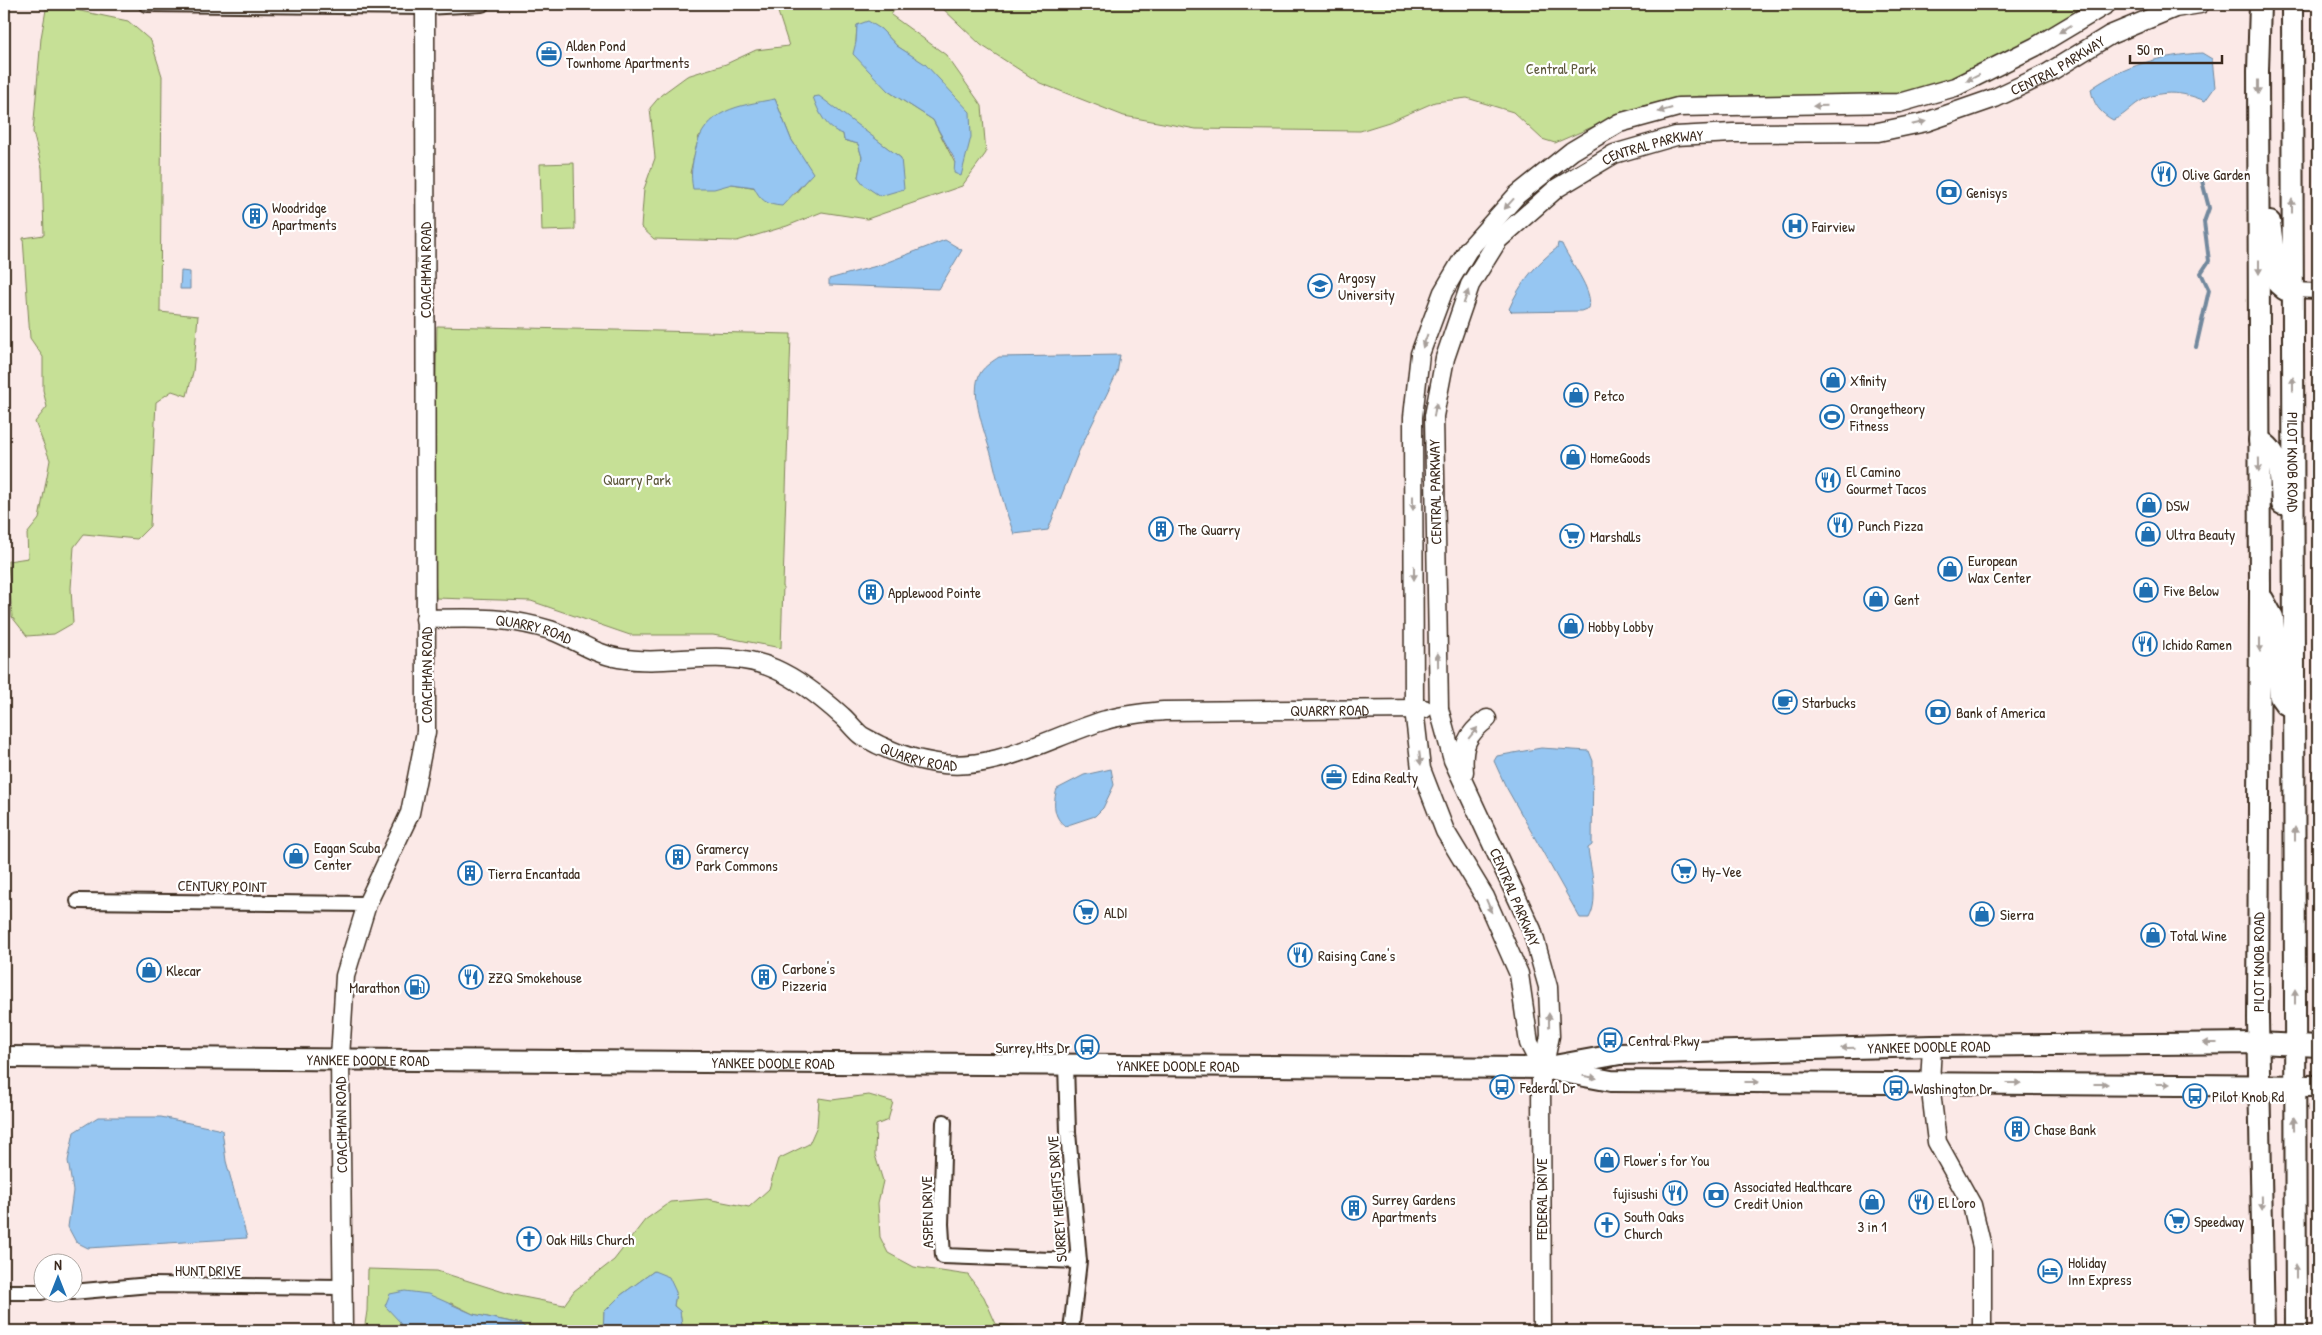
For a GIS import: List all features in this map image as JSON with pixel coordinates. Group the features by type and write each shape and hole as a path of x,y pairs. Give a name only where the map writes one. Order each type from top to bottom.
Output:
{"main road":[{"name":"PILOT KNOB ROAD","path":"2260,4 2258,1043 2264,1331"},
{"name":"PILOT KNOB ROAD","path":"2292,4 2296,1331"},
{"name":"PILOT KNOB ROAD","path":"2259,171 2269,216 2278,284 2285,290 2292,290"},
{"name":"PILOT KNOB ROAD","path":"2259,440 2268,445 2278,462 2283,514 2285,586 2294,633"},
{"name":"PILOT KNOB ROAD","path":"2260,593 2273,617 2280,697 2285,704 2294,706"},
{"name":"YANKEE DOODLE ROAD","path":"1542,1068 1620,1054 1932,1046 2258,1043 2318,1046"},
{"name":"YANKEE DOODLE ROAD","path":"4,1057 1542,1068 1611,1080 2260,1084 2318,1086"}],"street":[{"path":"146,4 482,4"},
{"name":"CENTRAL PARKWAY","path":"1542,1068 1529,1042 1519,974 1485,897 1445,831 1421,769 1414,709 1413,417 1420,354 1443,292 1468,250 1517,195 1572,151 1619,123 1678,107 1899,103 1955,87 2035,47 2106,4"},
{"name":"CENTRAL PARKWAY","path":"1542,1068 1550,1036 1548,986 1532,930 1453,760 1439,709 1434,416 1445,358 1470,285 1498,240 1557,188 1614,154 1676,136 1733,133 1878,132 1926,122 2004,94 2048,73 2118,32 2174,8 2200,4"},
{"name":"COACHMAN ROAD","path":"343,1331 340,1058 345,976 366,904 410,813 426,732 425,5"},
{"path":"2292,290 2318,291"},
{"name":"QUARRY ROAD","path":"426,619 490,618 515,620 553,631 588,649 619,658 660,660 703,657 748,661 775,668 811,690 862,736 896,753 937,763 964,764 1007,756 1106,720 1130,714 1164,711 1439,709"},
{"path":"1465,785 1464,745 1487,719"},
{"name":"CENTURY POINT","path":"78,901 366,904"},
{"path":"1932,1046 1930,1083 1937,1142 1972,1205 1982,1247 1982,1331"},
{"name":"SURREY HEIGHTS DRIVE","path":"1066,1064 1068,1132 1079,1261 1071,1331"},
{"name":"FEDERAL DRIVE","path":"1542,1068 1542,1331"},
{"name":"ASPEN DRIVE","path":"944,1122 941,1224 943,1256 1079,1261"},
{"name":"HUNT DRIVE","path":"82,1291 150,1285 343,1287"},
{"path":"4,1292 32,1292"}],"green space":[{"path":"47,4 128,21 151,41 162,76 160,312 198,316 193,372 187,396 172,391 156,402 150,526 137,539 84,534 74,547 71,588 73,623 54,634 27,636 12,617 8,561 28,558 27,534 39,519 50,460 35,422 47,407 43,390 43,357 30,338 23,238 44,235 42,168 33,132 41,38"},
{"path":"784,4 898,4 891,15 946,55 982,106 986,153 962,186 867,219 822,212 787,226 737,241 654,239 641,227 644,189 655,158 650,108 661,95 687,76 726,64 756,50 789,46 777,9","holes":["857,25 881,29 897,46 925,65 961,175 933,120 888,91 856,42","813,97 819,97 901,158 858,177 862,157 858,144 844,140 843,134","775,99 791,139 812,173 795,194 732,184 690,173 699,136"]},
{"name":"Central Park","path":"938,4 2089,4 1982,68 1930,87 1874,98 1796,99 1699,96 1641,106 1555,143 1542,139 1513,112 1467,98 1435,102 1389,122 1360,131 1196,129 1124,116 1040,83 981,45"},
{"path":"574,163 575,230 542,231 540,164"},
{"name":"Quarry Park","path":"437,326 791,334 781,648 713,635 630,635 531,601 436,598 433,524"},
{"path":"869,1095 893,1102 888,1120 876,1125 875,1155 883,1181 878,1203 880,1237 888,1253 914,1267 968,1275 984,1297 996,1324 1061,1331 688,1331 687,1327 682,1326 680,1311 674,1306 676,1292 654,1271 621,1295 604,1312 603,1331 529,1331 521,1324 473,1314 451,1303 400,1322 401,1331 364,1331 367,1311 368,1269 437,1271 513,1295 564,1305 574,1291 614,1260 645,1220 670,1202 707,1199 749,1207 769,1189 778,1159 809,1144 817,1126 819,1098 832,1100"}],"water":[{"path":"868,21 881,29 897,46 925,64 970,112 971,137 961,176 954,173 955,160 933,120 888,91 853,54 857,25"},
{"path":"2202,53 2212,59 2215,87 2205,101 2187,95 2161,94 2144,99 2113,120 2095,104 2091,89 2116,74 2158,59"},
{"path":"819,96 901,158 904,189 880,196 865,186 858,177 862,157 858,144 844,140 843,134 837,132 828,124 813,97"},
{"path":"775,99 791,139 813,173 782,206 765,201 754,187 732,184 714,189 693,189 692,170 695,151 700,137 707,126 715,118 736,107"},
{"path":"945,240 962,250 939,289 829,285 829,279 880,265"},
{"path":"1558,243 1562,244 1584,284 1590,301 1589,308 1581,311 1512,312 1509,309 1523,283 1535,268 1557,248"},
{"path":"181,271 190,272 190,289 180,289"},
{"path":"1120,355 1117,373 1079,451 1048,530 1014,534 977,403 977,381 981,372 999,357"},
{"path":"1541,748 1589,751 1593,761 1592,845 1588,848 1594,902 1589,918 1580,918 1505,785 1494,761 1497,756"},
{"path":"1111,769 1114,785 1103,808 1095,816 1065,826 1056,814 1055,799 1057,789 1084,775"},
{"path":"98,1117 161,1117 222,1130 226,1161 247,1238 88,1248 76,1242 68,1227 73,1191 68,1161 74,1132"},
{"path":"654,1271 669,1277 676,1292 674,1306 680,1311 682,1326 687,1327 688,1331 603,1331 604,1312 621,1295"},
{"path":"405,1291 428,1294 473,1314 521,1324 529,1331 401,1331 400,1322 385,1306 390,1294"}],"waterway":[{"path":"2196,347 2209,290 2201,273 2209,261 2204,222 2209,208 2201,177"}],"place":[{"name":"Alden Pond Townhome Apartments","path":"549,54"},
{"name":"Olive Garden","path":"2164,174"},
{"name":"Genisys","path":"1949,192"},
{"name":"Woodridge Apartments","path":"255,216"},
{"name":"Fairview","path":"1795,226"},
{"name":"Argosy University","path":"1320,286"},
{"name":"Xfinity","path":"1833,380"},
{"name":"Petco","path":"1576,395"},
{"name":"Orangetheory Fitness","path":"1832,417"},
{"name":"HomeGoods","path":"1573,457"},
{"name":"El Camino Gourmet Tacos","path":"1828,480"},
{"name":"DSW","path":"2149,505"},
{"name":"Punch Pizza","path":"1840,525"},
{"name":"The Quarry","path":"1161,529"},
{"name":"Ultra Beauty","path":"2148,534"},
{"name":"Marshalls","path":"1572,536"},
{"name":"European Wax Center","path":"1950,569"},
{"name":"Five Below","path":"2146,590"},
{"name":"Applewood Pointe","path":"871,592"},
{"name":"Gent","path":"1876,599"},
{"name":"Hobby Lobby","path":"1571,626"},
{"name":"Ichido Ramen","path":"2145,644"},
{"name":"Starbucks","path":"1785,702"},
{"name":"Bank of America","path":"1938,712"},
{"name":"Edina Realty","path":"1334,777"},
{"name":"Eagan Scuba Center","path":"296,856"},
{"name":"Gramercy Park Commons","path":"678,857"},
{"name":"Hy-Vee","path":"1684,871"},
{"name":"Tierra Encantada","path":"470,873"},
{"name":"ALDI","path":"1086,912"},
{"name":"Sierra","path":"1982,914"},
{"name":"Total Wine","path":"2153,935"},
{"name":"Raising Cane's","path":"1300,955"},
{"name":"Klecar","path":"149,970"},
{"name":"ZZQ Smokehouse","path":"471,977"},
{"name":"Carbone's Pizzeria","path":"764,977"},
{"name":"Marathon","path":"417,987"},
{"name":"Central Pkwy","path":"1610,1040"},
{"name":"Surrey Hts Dr","path":"1087,1047"},
{"name":"Federal Dr","path":"1502,1087"},
{"name":"Washington Dr","path":"1896,1088"},
{"name":"Pilot Knob Rd","path":"2195,1096"},
{"name":"Chase Bank","path":"2017,1129"},
{"name":"Flower's for You","path":"1607,1160"},
{"name":"fujisushi","path":"1675,1193"},
{"name":"Associated Healthcare Credit Union","path":"1716,1195"},
{"name":"3 in 1","path":"1872,1202"},
{"name":"El Loro","path":"1921,1202"},
{"name":"Surrey Gardens Apartments","path":"1354,1208"},
{"name":"Speedway","path":"2177,1221"},
{"name":"South Oaks Church","path":"1607,1225"},
{"name":"Oak Hills Church","path":"529,1239"},
{"name":"Holiday Inn Express","path":"2050,1271"}]}
